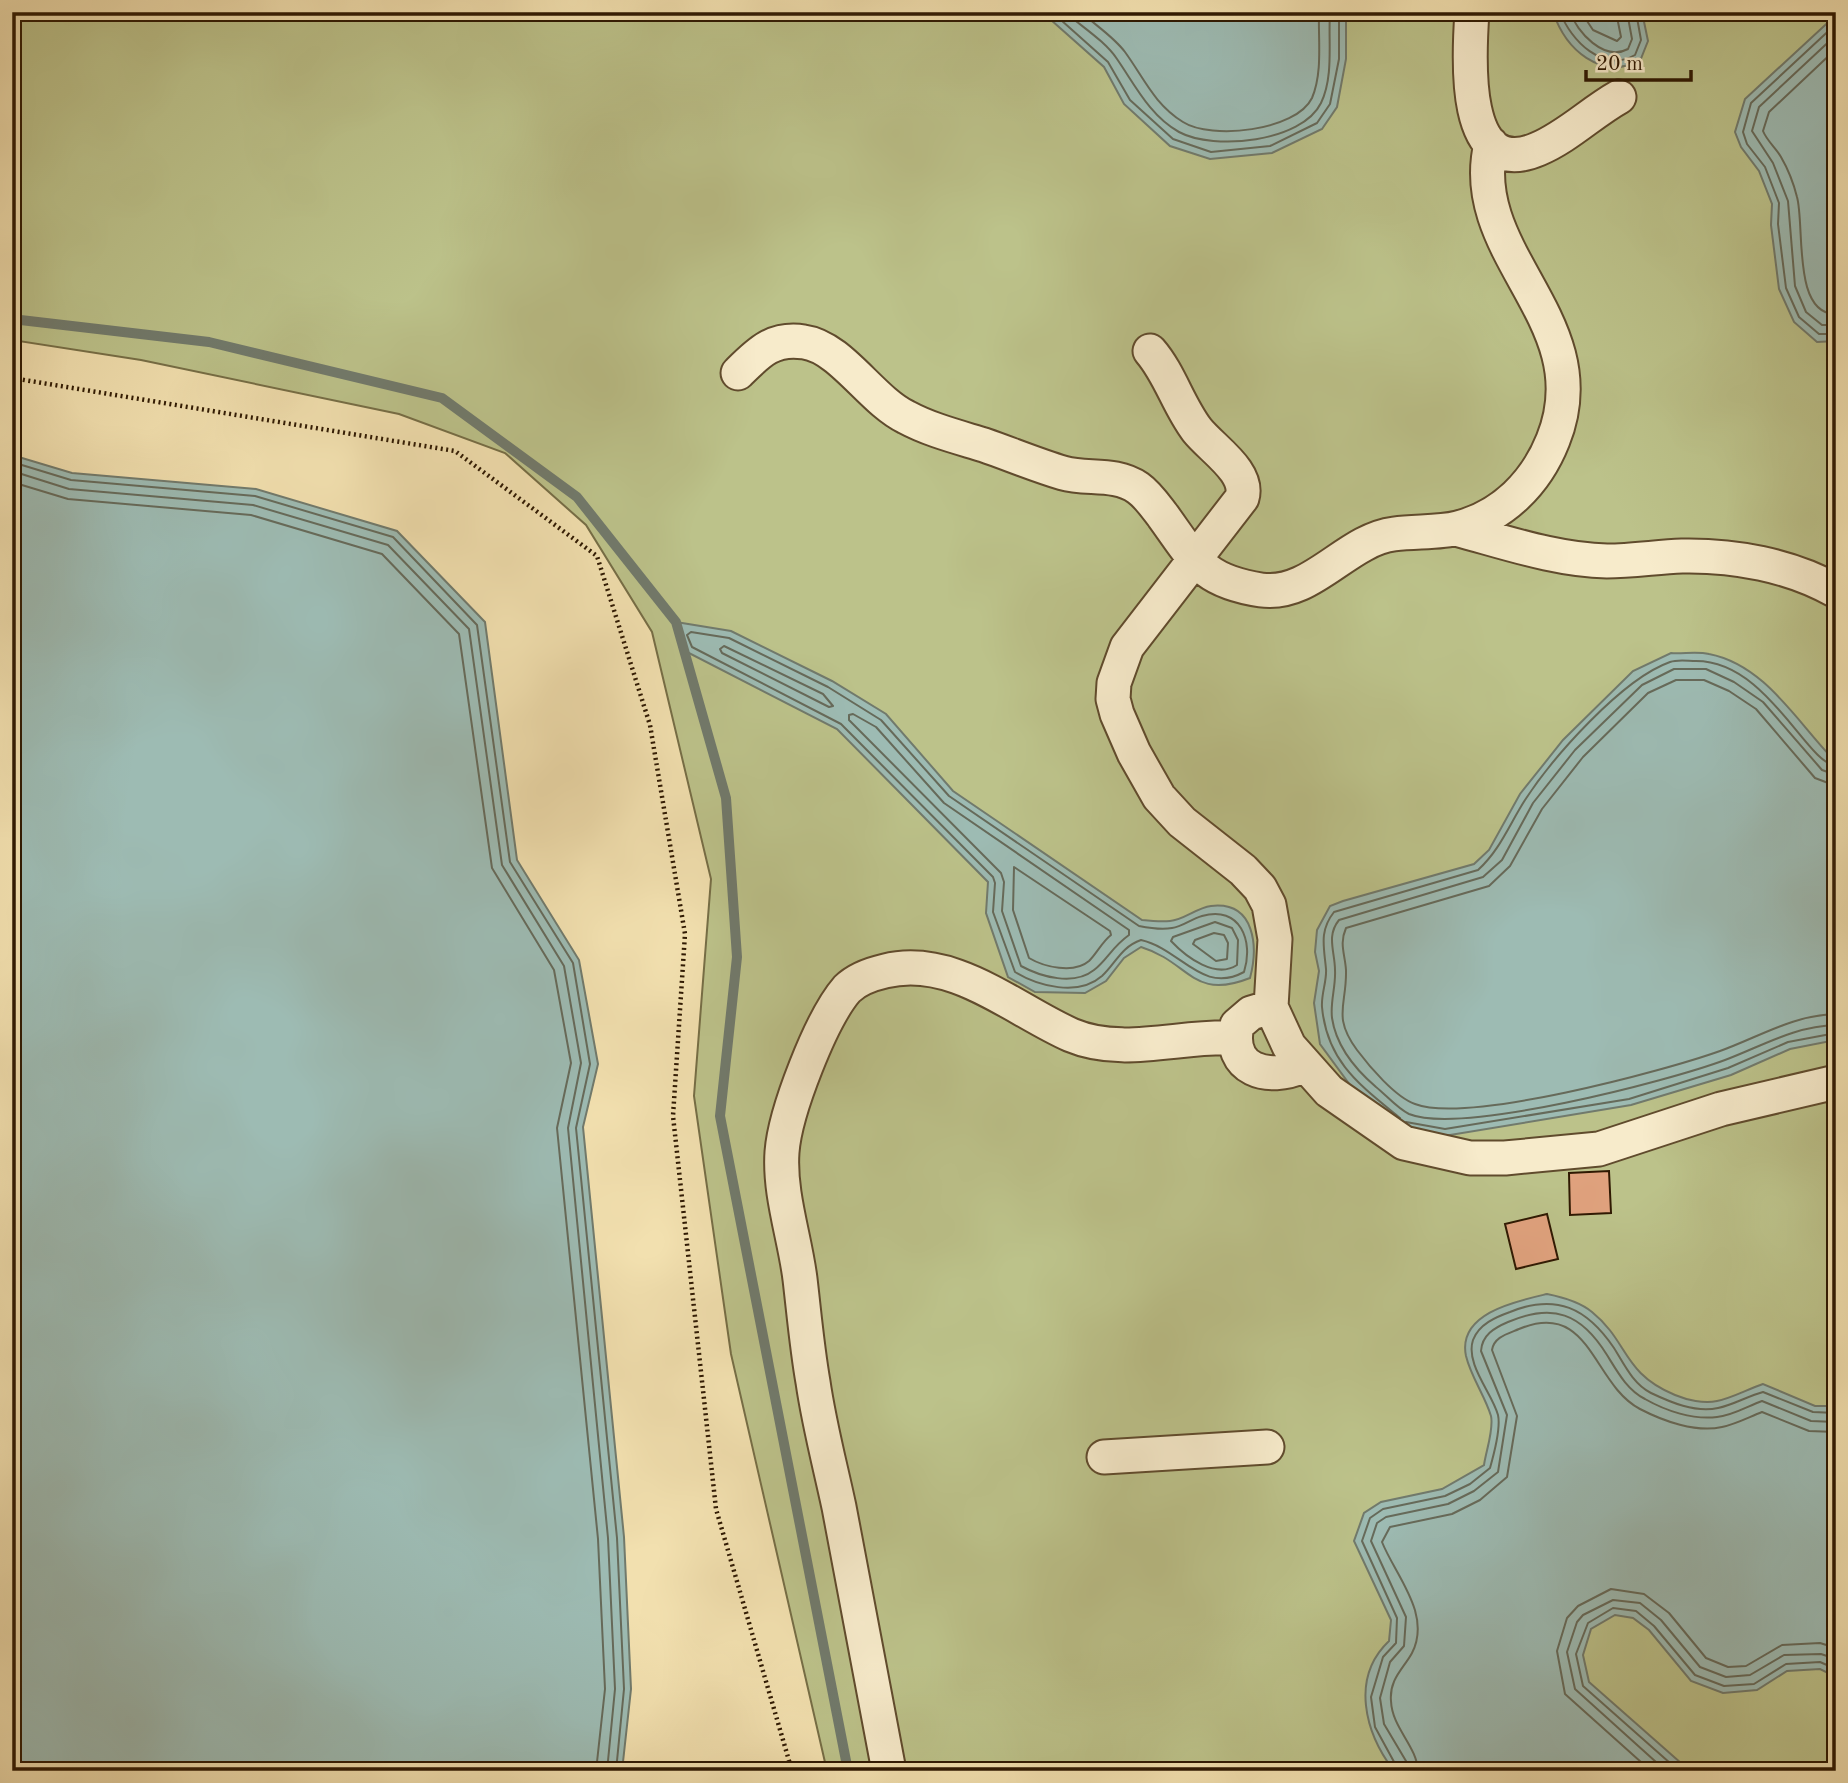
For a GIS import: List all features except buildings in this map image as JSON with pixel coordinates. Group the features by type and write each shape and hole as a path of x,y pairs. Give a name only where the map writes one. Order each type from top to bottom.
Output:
{"lane":[{"path":"1472,12 1468,60 1474,113 1479,128 1491,144 1510,153 1539,149 1619,97"},
{"path":"738,373 760,351 774,343 785,340 818,345 905,417 1067,474 1110,478 1139,488 1155,505 1194,561 1207,572 1235,583 1266,590 1286,588 1318,574 1366,542 1387,535 1456,529 1502,509 1540,468 1554,438 1565,382 1549,321 1510,255 1493,214 1486,180 1486,161 1491,144"},
{"path":"1150,351 1162,365 1197,430 1242,477 1245,489 1242,498 1127,647 1117,673 1113,699 1134,753 1159,797 1182,822 1243,870 1264,896 1275,939 1271,1007 1289,1046 1303,1066 1329,1091 1404,1143 1470,1158 1505,1158 1599,1149 1721,1109 1836,1082"},
{"path":"1502,509 1503,530 1507,542"},
{"path":"1456,529 1548,553 1606,561 1684,556 1743,559 1812,578 1836,591"},
{"path":"889,1771 813,1382 799,1274 782,1175 785,1135 800,1084 836,1005 849,987 865,978 887,970 909,969 940,972 991,990 1072,1035 1115,1047 1202,1036 1234,1038"},
{"path":"1271,1007 1244,1016 1237,1025 1235,1050 1241,1060 1277,1074 1303,1066"},
{"path":"1104,1457 1267,1447"}],"path":[{"path":"12,378 455,451 597,556 650,724 685,934 673,1116 716,1509 792,1771"}],"green space":[{"path":"12,12 1836,12 1836,1771 827,1771 731,1354 694,1096 711,879 652,632 586,525 505,453 399,414 141,360 12,340"}],"water":[{"path":"1042,12 1346,12 1346,59 1337,107 1322,129 1272,153 1210,159 1170,146 1124,104 1104,67"},
{"path":"1553,12 1642,12 1648,41 1640,61 1611,67 1586,58 1566,38"},
{"path":"1836,15 1836,341 1817,342 1794,322 1779,289 1771,225 1772,204 1759,171 1741,147 1735,132 1745,99"},
{"path":"12,455 72,473 256,489 397,531 485,622 517,860 579,960 598,1064 583,1127 624,1537 631,1689 622,1771 12,1771"},
{"path":"676,622 731,631 832,681 886,714 953,791 1142,920 1175,920 1211,906 1226,906 1237,911 1245,919 1253,941 1250,978 1231,984 1215,985 1203,982 1171,961 1141,947 1124,958 1106,981 1085,993 1035,992 1008,977 986,913 988,882 837,729 685,651"},
{"path":"1671,653 1709,654 1748,670 1780,698 1836,762 1836,1040 1790,1049 1731,1075 1631,1105 1444,1136 1402,1128 1353,1089 1320,1044 1314,1003 1319,971 1315,952 1317,930 1330,906 1474,864 1489,850 1520,794 1563,740 1633,671"},
{"path":"1547,1294 1565,1298 1587,1308 1604,1323 1645,1377 1675,1395 1712,1402 1763,1384 1815,1406 1836,1406 1836,1677 1820,1669 1787,1671 1757,1690 1723,1693 1691,1681 1649,1630 1633,1618 1615,1615 1591,1629 1583,1655 1589,1682 1690,1771 1394,1771 1376,1740 1366,1706 1369,1672 1389,1641 1391,1620 1354,1541 1364,1513 1381,1502 1442,1489 1484,1465 1492,1421 1468,1364 1466,1341 1471,1329 1480,1319 1492,1312 1506,1305"}],"waterway":[{"path":"12,319 209,342 442,398 577,497 676,622 726,798 737,957 720,1116 848,1771"}]}
